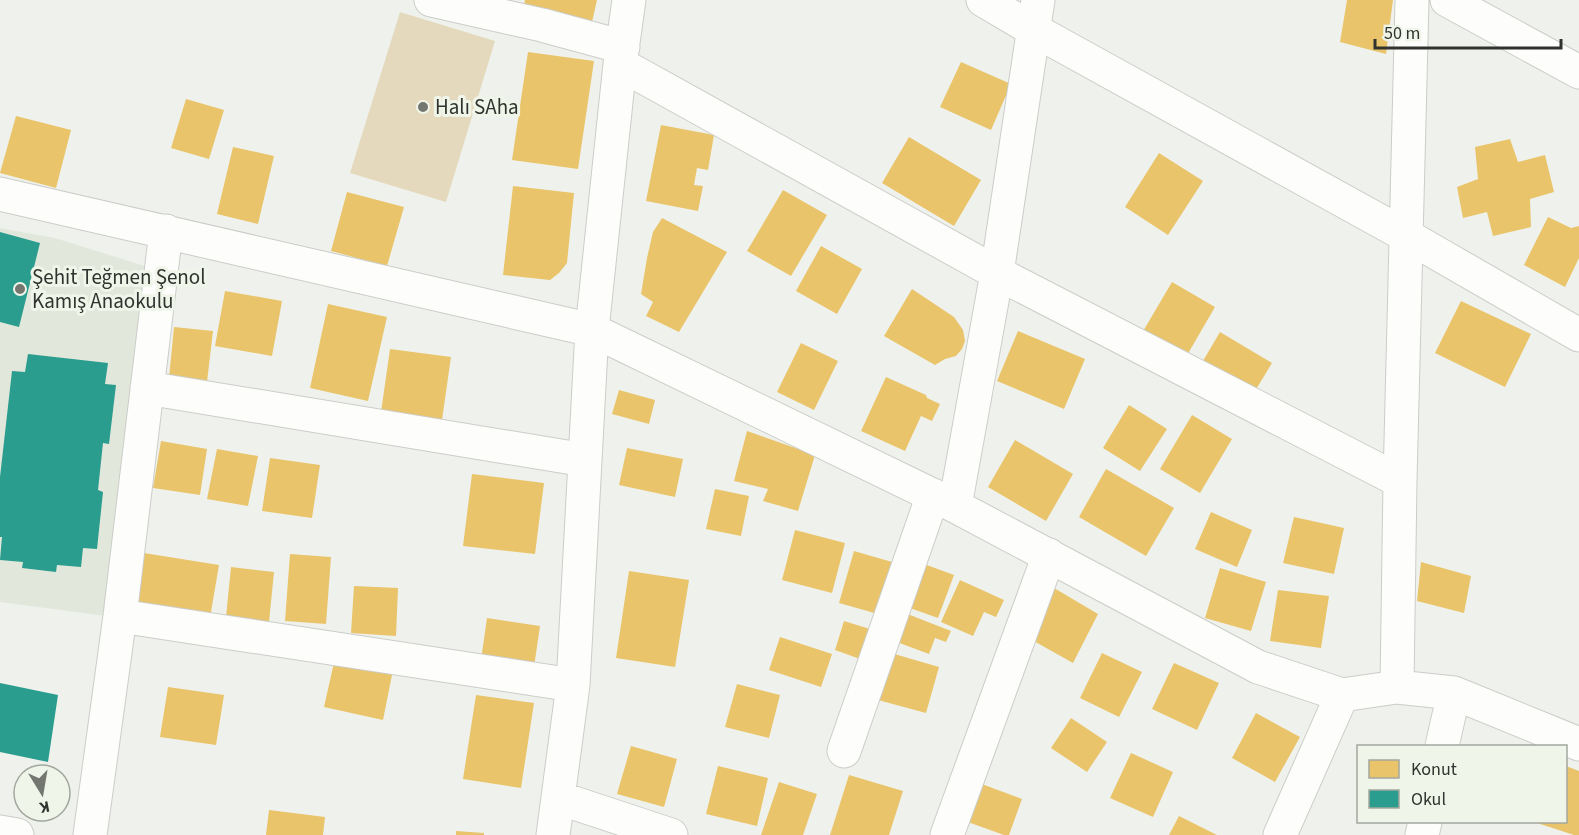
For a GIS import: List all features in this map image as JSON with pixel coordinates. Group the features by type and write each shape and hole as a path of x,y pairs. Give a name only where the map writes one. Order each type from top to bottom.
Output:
{"street":[{"path":"431,0 542,25 621,56 997,273 1400,482"},
{"path":"553,835 573,685 591,330 629,0"},
{"path":"983,0 1036,15 1407,236 1579,335"},
{"path":"1397,687 1412,0"},
{"path":"1447,0 1579,72"},
{"path":"844,751 944,500 997,273 1036,15"},
{"path":"0,194 591,330 944,500 1258,667 1342,695 1397,687 1454,693 1579,744"},
{"path":"90,835 120,616 166,231"},
{"path":"147,388 585,460"},
{"path":"946,835 1049,555"},
{"path":"120,616 573,685"},
{"path":"1442,745 1454,693"},
{"path":"1281,835 1342,695"},
{"path":"559,798 671,835"},
{"path":"0,832 17,835"}],"shaded area":[{"name":"Halı SAha","path":"400,12 495,41 446,202 350,173"},
{"path":"0,228 55,238 148,267 106,616 0,602"}],"building: Konut":[{"path":"525,0 597,0 592,22 524,5"},
{"path":"1347,0 1393,0 1386,54 1340,42"},
{"path":"528,52 594,61 578,169 512,160"},
{"path":"961,62 1011,84 991,130 940,107"},
{"path":"186,99 224,110 209,159 171,148"},
{"path":"16,116 71,130 56,188 0,173"},
{"path":"661,125 714,135 708,170 697,168 694,185 703,186 698,211 646,201"},
{"path":"909,137 981,180 954,226 882,183"},
{"path":"1510,139 1518,162 1545,155 1554,192 1530,199 1531,227 1493,236 1487,212 1463,218 1457,187 1478,179 1475,147"},
{"path":"233,147 274,156 258,224 217,214"},
{"path":"1159,153 1203,181 1168,235 1125,207"},
{"path":"513,186 574,193 567,263 550,280 503,275"},
{"path":"783,190 827,215 791,276 747,251"},
{"path":"347,192 404,207 387,266 331,251"},
{"path":"1548,217 1571,228 1579,226 1579,258 1565,287 1524,265"},
{"path":"662,218 727,252 679,332 646,316 653,302 641,294 653,232"},
{"path":"821,246 862,269 837,314 796,291"},
{"path":"1172,282 1215,307 1186,357 1142,333"},
{"path":"912,289 954,317 963,330 965,341 956,356 935,365 884,336"},
{"path":"225,291 282,301 272,356 215,346"},
{"path":"1461,301 1531,334 1505,387 1435,353"},
{"path":"328,304 387,317 368,401 310,388"},
{"path":"174,327 213,331 207,382 169,378"},
{"path":"1018,331 1085,359 1064,409 997,381"},
{"path":"1220,332 1272,363 1252,396 1200,366"},
{"path":"801,343 838,361 814,410 777,392"},
{"path":"390,349 451,357 442,420 381,412"},
{"path":"886,377 940,404 932,421 921,416 905,451 861,431"},
{"path":"619,390 655,400 649,424 612,414"},
{"path":"1129,405 1167,429 1140,471 1103,448"},
{"path":"1192,415 1232,439 1200,493 1160,469"},
{"path":"747,431 815,455 798,511 763,501 768,489 734,481"},
{"path":"1015,440 1073,474 1046,521 988,487"},
{"path":"161,441 207,449 200,495 153,488"},
{"path":"627,448 683,459 675,497 619,485"},
{"path":"217,449 258,456 248,506 207,499"},
{"path":"270,458 320,465 312,518 262,511"},
{"path":"1106,469 1174,508 1146,556 1079,517"},
{"path":"472,474 544,483 535,554 463,546"},
{"path":"715,489 749,496 741,536 706,529"},
{"path":"1211,512 1252,530 1237,567 1195,549"},
{"path":"1294,517 1344,528 1334,574 1283,563"},
{"path":"795,530 845,543 832,593 782,580"},
{"path":"854,551 892,562 878,614 839,603"},
{"path":"144,553 219,565 210,618 136,606"},
{"path":"290,554 331,557 326,624 285,621"},
{"path":"1421,562 1471,576 1464,613 1417,601"},
{"path":"924,564 954,575 938,618 907,607"},
{"path":"231,567 274,572 269,622 226,617"},
{"path":"1220,568 1266,582 1251,631 1205,618"},
{"path":"629,571 689,580 675,667 616,658"},
{"path":"960,580 1004,600 996,617 984,612 973,636 941,622"},
{"path":"354,586 398,588 396,636 351,633"},
{"path":"1054,588 1098,614 1073,663 1032,640 1046,614 1043,605"},
{"path":"1278,590 1329,596 1321,648 1270,641"},
{"path":"905,613 951,631 946,642 935,638 929,654 894,641"},
{"path":"487,618 540,626 534,667 481,660"},
{"path":"844,621 870,629 860,659 835,650"},
{"path":"780,637 832,654 821,687 769,670"},
{"path":"891,653 939,667 926,713 878,700"},
{"path":"1102,653 1142,672 1119,717 1080,698"},
{"path":"335,658 393,670 383,720 324,707"},
{"path":"1174,663 1219,683 1197,730 1152,709"},
{"path":"737,684 780,695 769,738 725,727"},
{"path":"168,687 224,695 216,745 160,737"},
{"path":"476,695 534,703 521,788 463,779"},
{"path":"1256,713 1300,737 1275,782 1232,758"},
{"path":"1071,718 1107,742 1087,772 1051,748"},
{"path":"631,746 677,759 664,807 617,794"},
{"path":"1131,753 1173,772 1153,817 1110,798"},
{"path":"718,766 768,778 757,826 706,814"},
{"path":"1567,766 1579,771 1579,835 1537,823 1567,823"},
{"path":"849,775 903,791 889,835 830,835"},
{"path":"779,782 817,794 803,835 761,835"},
{"path":"979,783 1022,799 1009,835 965,821"},
{"path":"269,810 325,817 323,835 266,835"},
{"path":"1179,816 1217,835 1169,835"},
{"path":"456,831 484,833 484,835 456,835"}],"building: Okul":[{"name":"Şehit Teğmen Şenol Kamış Anaokulu","path":"0,232 40,243 19,327 0,322"},
{"path":"28,354 108,363 105,384 116,385 109,444 103,443 98,490 103,492 97,549 83,548 81,567 57,565 56,572 22,568 23,562 0,560 2,537 0,537 0,477 12,371 25,372"},
{"path":"0,683 58,695 48,762 0,752"}],"place":[{"name":"Halı SAha","path":"423,107"},
{"name":"Şehit Teğmen Şenol Kamış Anaokulu","path":"20,289"}]}
